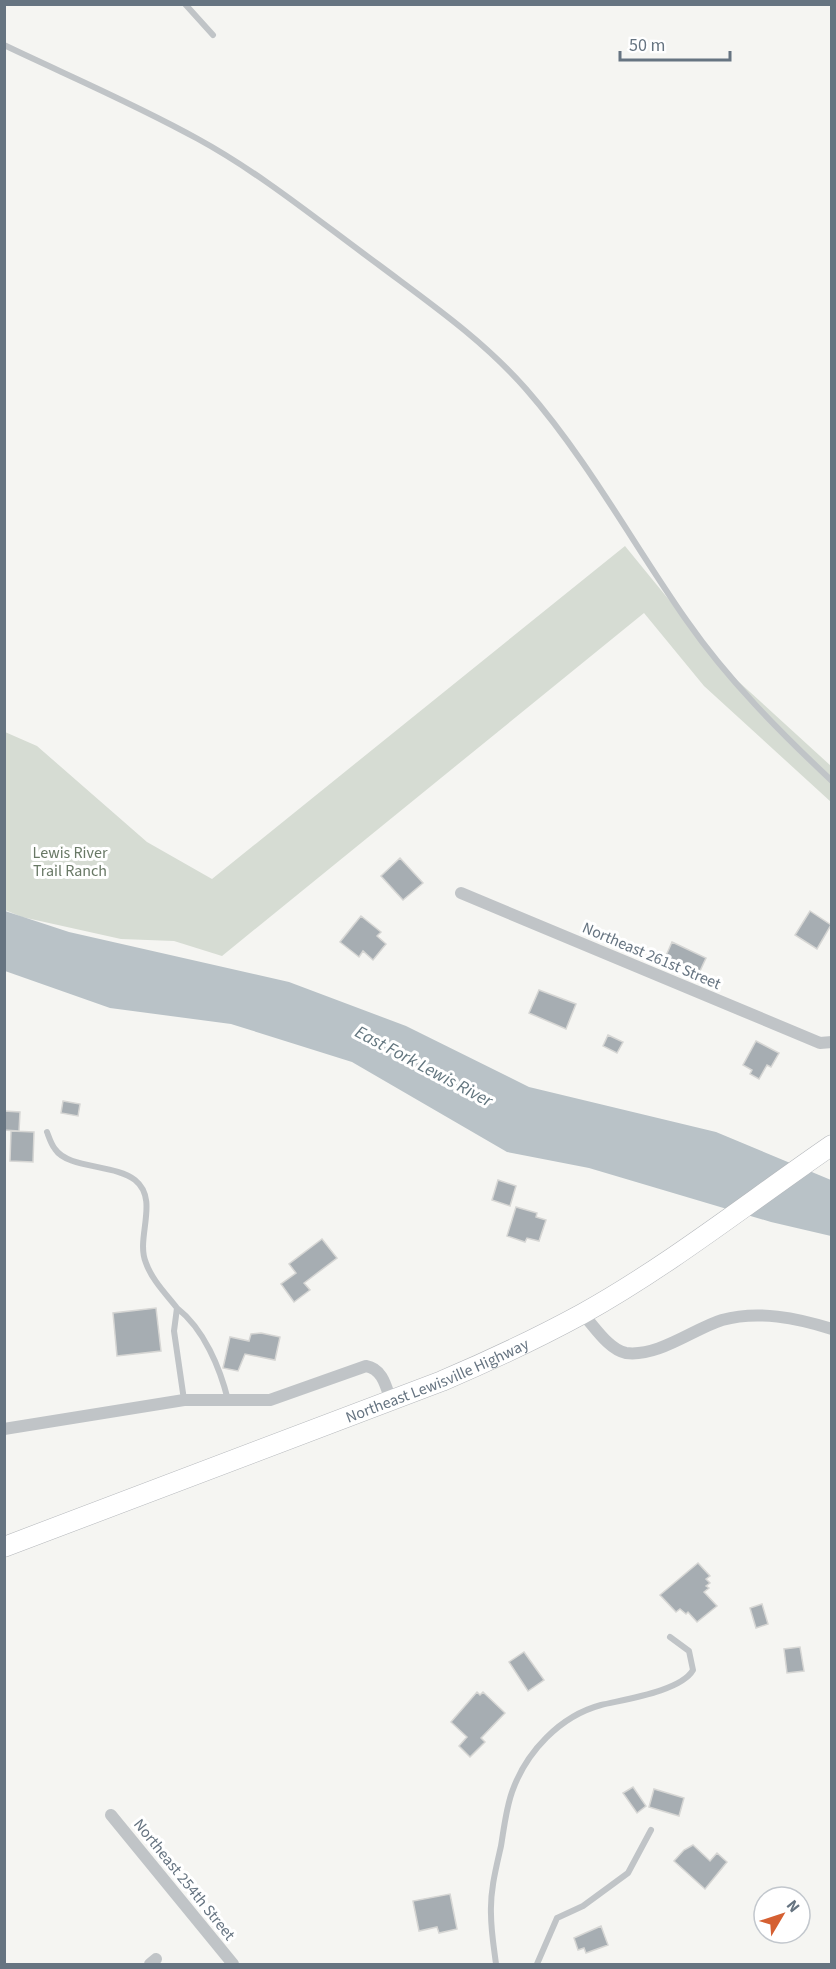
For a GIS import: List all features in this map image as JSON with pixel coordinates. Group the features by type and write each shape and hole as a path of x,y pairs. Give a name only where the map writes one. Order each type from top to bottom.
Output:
{"main road":[{"name":"Northeast Lewisville Highway","path":"4,1547 391,1401 486,1362 582,1313 682,1251 828,1147"}],"street":[{"name":"Northeast 261st Street","path":"461,893 820,1043 831,1042"},
{"path":"582,1313 614,1348 625,1353 654,1349 722,1320 749,1315 790,1317 831,1329"},
{"path":"4,1429 184,1400 270,1400 366,1366 374,1368 381,1375 391,1401"},
{"name":"Northeast 254th Street","path":"111,1815 233,1965"}],"lane":[{"path":"185,4 213,35"},
{"path":"4,45 123,100 200,140 277,191 480,342 525,387 562,434 688,623 722,666 761,711 831,781"},
{"path":"47,1132 55,1151 71,1160 113,1171 135,1180 144,1192 147,1214 142,1246 146,1263 177,1308 189,1318 208,1348 222,1377 229,1401"},
{"path":"177,1308 174,1331 184,1400"},
{"path":"496,1965 491,1914 493,1881 512,1792 519,1776 543,1742 575,1716 600,1706 674,1687 688,1678 693,1670 689,1651 670,1637"},
{"path":"537,1965 557,1918 583,1906 628,1873 651,1830"}],"green space":[{"name":"Lewis River Trail Ranch","path":"625,546 728,672 831,766 831,802 704,686 644,613 222,956 174,941 121,939 22,917 5,910 5,732 37,746 147,842 212,879"}],"water":[{"name":"East Fork Lewis River","path":"5,911 69,932 289,982 406,1026 529,1087 716,1132 831,1180 831,1236 771,1222 589,1168 507,1152 352,1062 231,1024 110,1008 5,971"}],"building":[{"path":"400,858 423,883 403,900 381,876"},
{"path":"810,911 831,925 817,949 795,935"},
{"path":"361,916 381,932 377,936 386,944 373,960 363,951 359,957 340,942"},
{"path":"672,942 706,958 699,973 665,958"},
{"path":"539,990 576,1004 566,1029 529,1013"},
{"path":"608,1035 623,1042 617,1053 603,1046"},
{"path":"756,1041 779,1053 771,1067 767,1065 759,1079 750,1074 752,1070 743,1065"},
{"path":"63,1101 80,1104 78,1116 61,1113"},
{"path":"4,1111 20,1112 19,1131 4,1130"},
{"path":"11,1131 34,1132 33,1162 10,1161"},
{"path":"498,1180 516,1186 510,1206 492,1200"},
{"path":"516,1207 537,1213 536,1217 546,1220 539,1241 527,1238 525,1242 507,1236"},
{"path":"322,1239 337,1258 304,1283 310,1290 294,1302 281,1284 296,1273 289,1264"},
{"path":"156,1308 161,1351 117,1356 113,1313"},
{"path":"261,1333 280,1337 275,1360 245,1354 238,1371 223,1368 230,1337 249,1341 251,1334"},
{"path":"698,1563 710,1576 706,1579 710,1583 706,1586 709,1588 704,1592 717,1606 697,1622 688,1612 686,1614 680,1609 676,1612 660,1595"},
{"path":"762,1604 768,1624 756,1628 750,1608"},
{"path":"800,1647 804,1671 787,1673 784,1649"},
{"path":"524,1652 544,1680 528,1691 509,1662"},
{"path":"477,1692 480,1695 483,1692 505,1713 481,1738 485,1742 470,1757 459,1746 467,1737 451,1722"},
{"path":"633,1787 646,1806 637,1813 623,1793"},
{"path":"654,1789 684,1798 679,1816 649,1807"},
{"path":"693,1845 710,1861 717,1853 727,1862 705,1889 674,1861 684,1850"},
{"path":"450,1894 457,1929 439,1933 437,1927 419,1931 413,1901"},
{"path":"601,1926 608,1945 586,1953 584,1948 578,1950 574,1938"}]}
